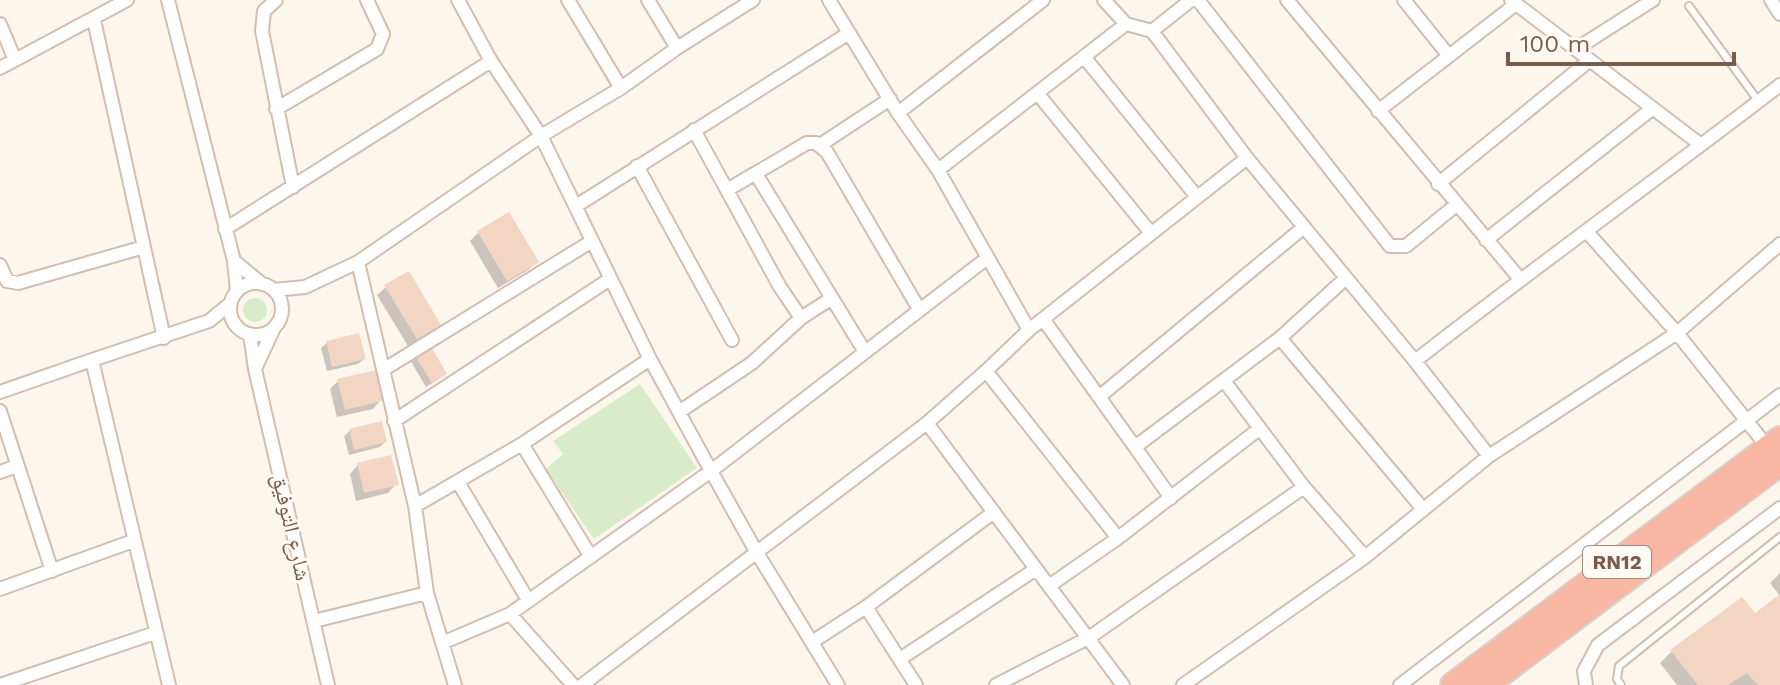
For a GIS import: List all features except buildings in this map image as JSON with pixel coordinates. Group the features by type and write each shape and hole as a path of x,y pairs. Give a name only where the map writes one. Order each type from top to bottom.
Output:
{"highway":[{"name":"RN12","path":"1453,685 1777,452"},
{"name":"RN12","path":"1486,685 1777,452"}],"street":[{"path":"0,68 127,0"},
{"path":"168,0 234,261 231,316 244,331"},
{"path":"276,0 264,11 262,21 293,187"},
{"path":"276,109 377,49 383,34 367,0"},
{"path":"458,0 491,61 541,136 650,359 757,553 812,642 832,683"},
{"path":"568,0 621,88"},
{"path":"648,0 677,48"},
{"path":"729,0 736,13"},
{"path":"0,392 209,321 249,284 305,287 358,262 541,136 621,88 753,0"},
{"path":"829,0 898,113 938,170 1029,330"},
{"path":"898,113 1043,0"},
{"path":"1104,0 1126,24 1152,31 1247,158 1415,361 1489,456"},
{"path":"1152,31 1191,0"},
{"path":"1198,0 1390,246 1406,246 1456,205"},
{"path":"1287,0 1520,279"},
{"path":"1404,0 1449,56"},
{"path":"1576,49 1653,0"},
{"path":"1771,0 1780,14"},
{"path":"1378,111 1514,2 1701,145"},
{"path":"94,20 164,338"},
{"path":"0,24 15,60"},
{"path":"938,170 1126,24"},
{"path":"576,206 849,33"},
{"path":"1085,58 1197,197"},
{"path":"1438,184 1590,60"},
{"path":"225,229 491,61"},
{"path":"1415,361 1780,85"},
{"path":"1038,94 1150,232"},
{"path":"820,145 890,99"},
{"path":"1486,240 1653,108"},
{"path":"694,130 780,287 801,318"},
{"path":"727,190 807,143 820,145 919,309"},
{"path":"582,685 927,423 1029,330 1247,158"},
{"path":"637,166 732,340"},
{"path":"756,174 865,352"},
{"path":"1099,397 1304,227"},
{"path":"1588,233 1777,452"},
{"path":"383,370 592,241"},
{"path":"1183,685 1365,557 1489,456 1677,333 1780,244"},
{"path":"0,265 7,281 18,283 144,247"},
{"path":"442,643 510,614 591,557 711,471 986,259"},
{"path":"234,261 268,287 281,302 278,321 255,369"},
{"path":"358,262 415,506 427,593 455,685"},
{"path":"1135,447 1280,338 1346,278"},
{"path":"394,421 610,279"},
{"path":"209,321 263,334 278,321 305,287"},
{"path":"679,412 752,363 801,318 832,298"},
{"path":"1043,319 1171,498"},
{"name":"شارع التوفيق","path":"244,331 328,685"},
{"path":"1280,338 1423,509"},
{"path":"415,506 522,444 650,359"},
{"path":"92,360 169,685"},
{"path":"986,371 1118,538"},
{"path":"1225,382 1304,487 1365,557"},
{"path":"1400,685 1780,395"},
{"path":"0,411 52,571"},
{"path":"927,423 1123,685"},
{"path":"1049,586 1118,538 1259,429"},
{"path":"522,444 591,557"},
{"path":"0,472 17,466"},
{"path":"458,482 528,600"},
{"path":"996,685 1090,637 1304,487"},
{"path":"1586,685 1584,671 1598,645 1780,508"},
{"path":"812,642 866,607 994,512"},
{"path":"0,589 133,541"},
{"path":"900,659 1036,569"},
{"path":"314,621 427,593"},
{"path":"866,607 916,685"},
{"path":"510,614 573,685"},
{"path":"0,685 155,633"}],"lane":[{"path":"1689,6 1759,102"},
{"path":"1621,685 1617,679 1619,666 1780,537"}],"green space":[{"path":"255,298 264,301 267,310 264,319 255,322 246,319 243,310 246,301"},
{"path":"640,384 697,468 594,539 546,469 563,454 553,441"}]}
